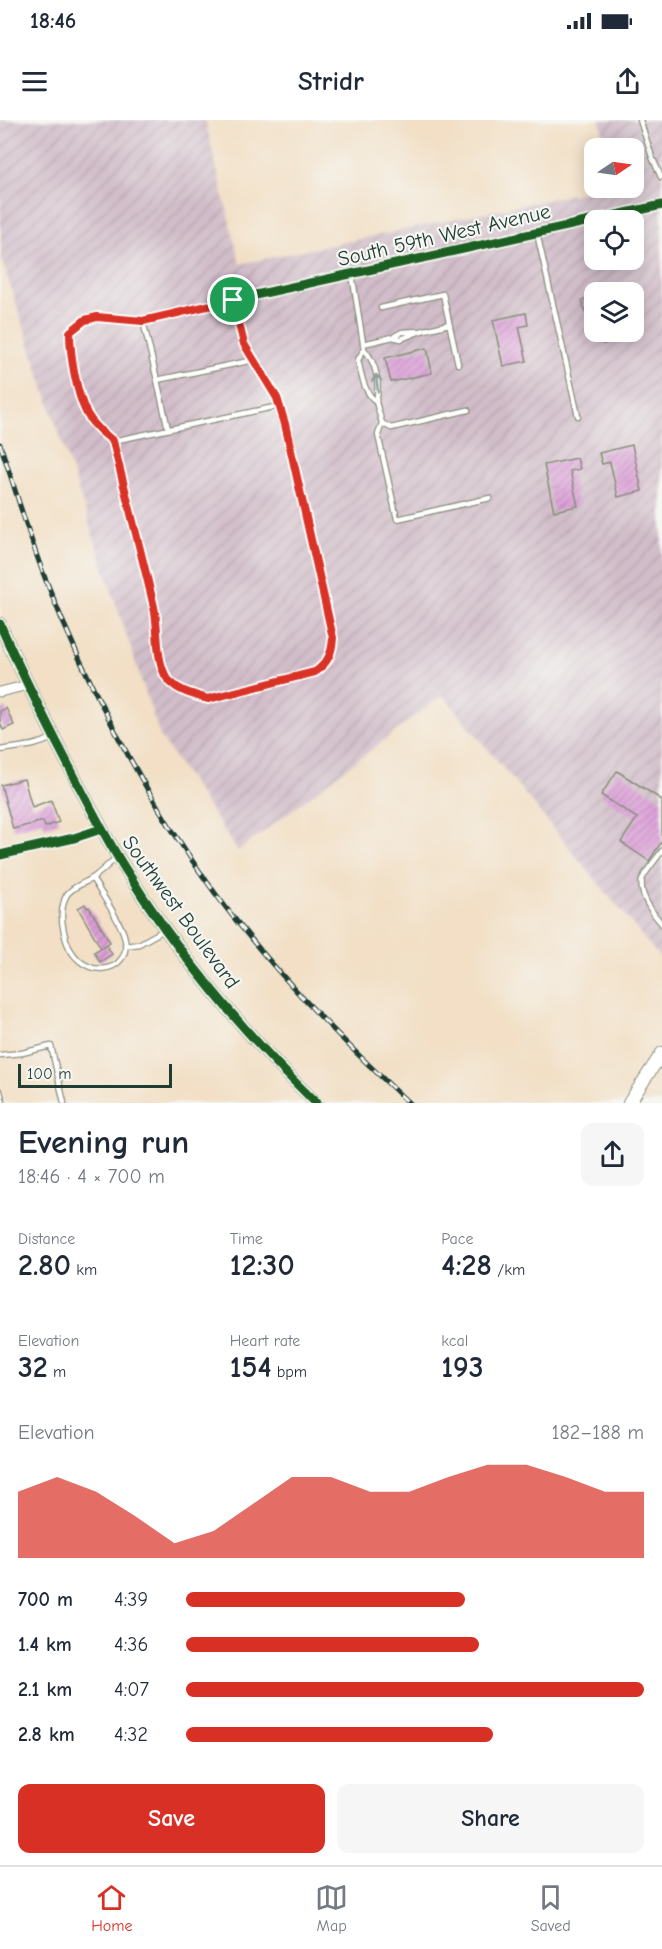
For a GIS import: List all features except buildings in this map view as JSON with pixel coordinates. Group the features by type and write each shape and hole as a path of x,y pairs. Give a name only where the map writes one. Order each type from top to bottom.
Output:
{"street":[{"name":"South 59th West Avenue","path":"233,300 662,205"},
{"name":"Southwest Boulevard","path":"0,624 28,685 117,856 166,929 208,983 256,1040 316,1103"},
{"path":"0,692 28,685"},
{"path":"0,855 74,838 101,829"},
{"path":"629,1103 662,1053"}],"lane":[{"path":"640,120 652,157 662,178"},
{"path":"537,233 578,416"},
{"path":"352,274 364,347 372,359 379,389 376,402 382,423 378,435 397,519 490,498"},
{"path":"381,308 442,294 458,364"},
{"path":"233,300 244,344 277,398 285,424 333,638 332,649 325,665 315,672 208,699 192,695 176,687 166,676 160,655 154,610 113,441 96,427 87,414 70,344 70,332 85,320 97,317 143,321 233,300"},
{"path":"143,321 168,429"},
{"path":"376,402 367,393 362,379 358,360 364,347 393,337 401,339 449,324"},
{"path":"157,380 254,360"},
{"path":"113,441 279,406"},
{"path":"382,423 391,428 468,410"},
{"path":"0,750 27,748 55,737"},
{"path":"662,852 642,880 643,894 654,915 662,924"},
{"path":"92,878 124,937 125,954 117,964 103,969 76,960 69,952 62,924 62,904 68,892 92,878 117,856"},
{"path":"125,946 139,944 166,929"},
{"path":"0,1055 22,1053 51,1046 64,1103"},
{"path":"0,1091 3,1103"}],"shaded area":[{"path":"0,120 205,120 240,264 584,192 584,198 644,198 644,138 604,138 600,120 662,120 662,960 443,695 238,851 160,736 1,258"}],"railway":[{"path":"0,444 39,561 80,659 120,741 166,820 215,893 283,976 357,1054 409,1103"}],"cycle path":[{"path":"233,300 662,205"},
{"path":"0,624 89,806 144,898 188,960 237,1020 316,1103"},
{"path":"0,855 74,838 101,829"}],"route":[{"path":"233,300 244,344 277,398 285,424 333,638 332,649 325,665 315,672 208,699 192,695 176,687 166,676 160,655 154,610 113,441 96,427 87,414 78,387 70,332 85,320 97,317 143,321 233,300"}]}
